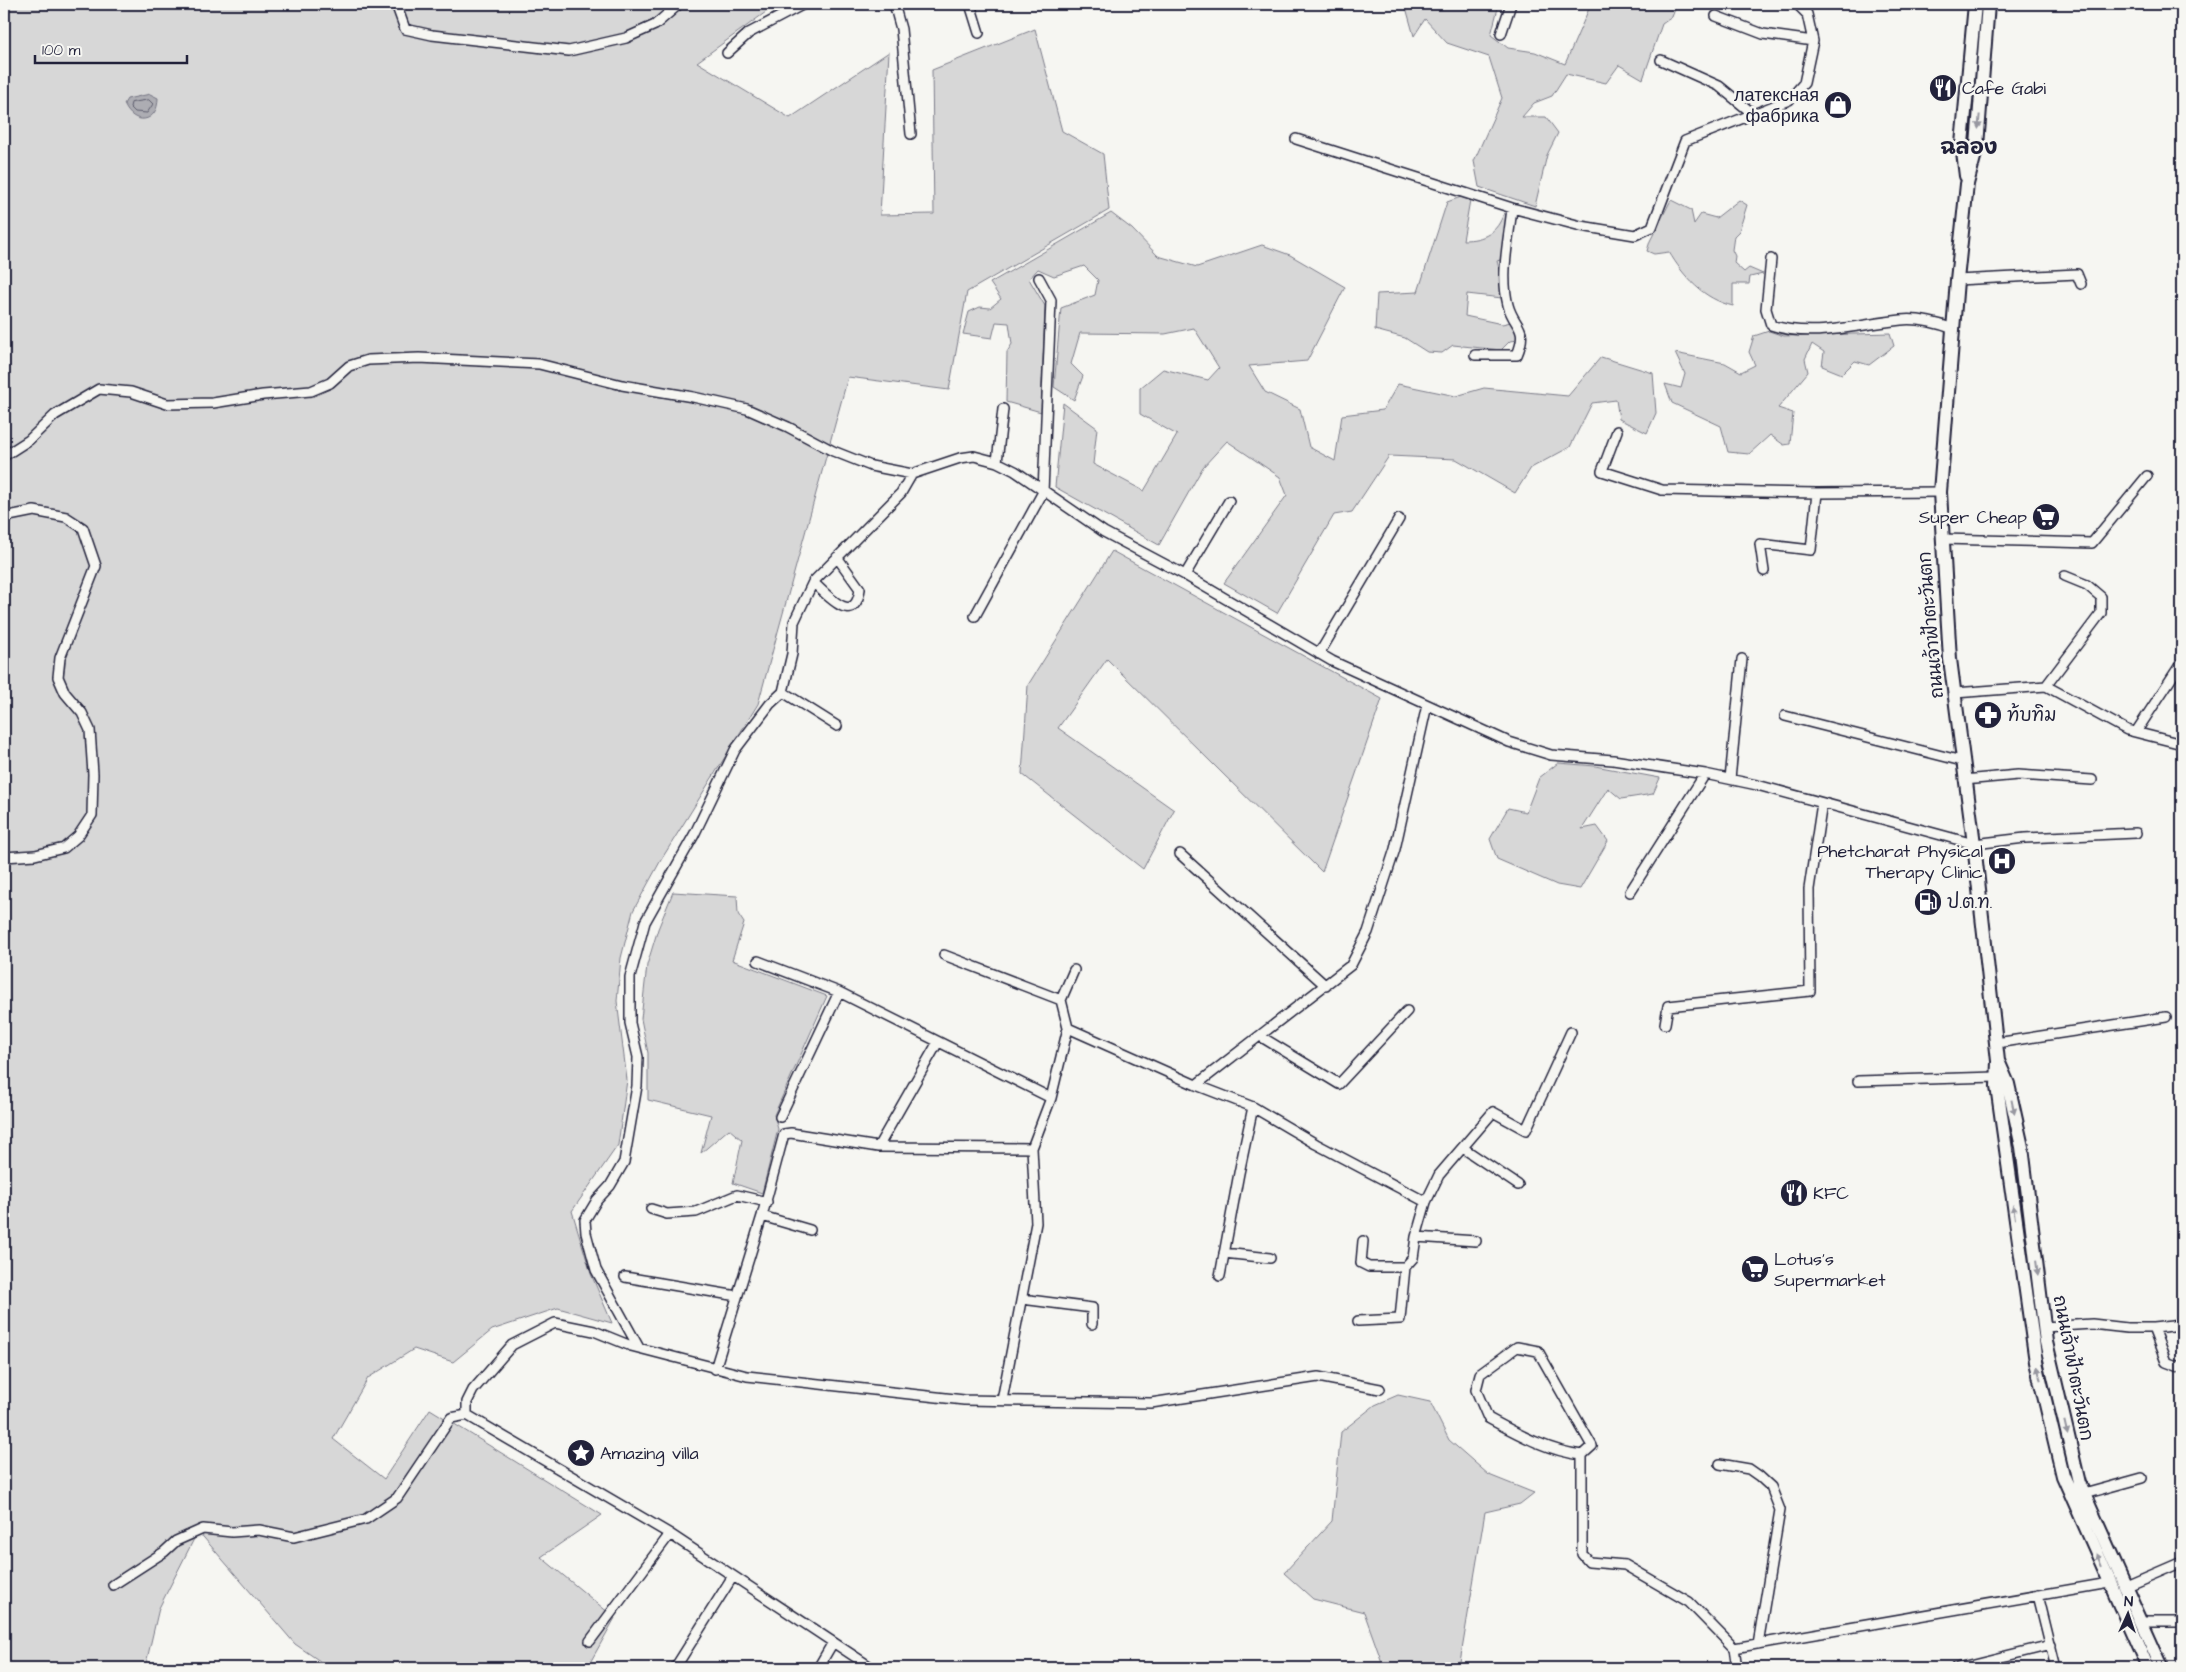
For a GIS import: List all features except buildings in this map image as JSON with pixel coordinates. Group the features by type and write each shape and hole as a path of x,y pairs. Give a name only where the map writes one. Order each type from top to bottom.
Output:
{"main road":[{"name":"ถนนเจ้าฟ้าตะวันตก","path":"1968,184 1962,144 1975,4"},
{"name":"ถนนเจ้าฟ้าตะวันตก","path":"1988,4 1977,146 1968,184 1956,280 1954,329 1942,439 1940,492 1950,659 1964,780 1974,844 1998,1061 1996,1077 2036,1362 2063,1476 2148,1668"},
{"path":"1971,43 1985,46"},
{"path":"1968,73 1983,77"},
{"name":"ถนนเจ้าฟ้าตะวันตก","path":"1998,1061 2008,1084 2022,1147 2044,1328 2077,1474 2124,1587 2162,1668"}],"street":[{"path":"396,4 404,29 432,36 569,51 626,38 655,25 679,4"},
{"path":"726,54 749,33 804,4"},
{"path":"894,4 901,29 911,134"},
{"path":"970,4 979,33"},
{"path":"1501,34 1511,4"},
{"path":"1296,139 1512,208 1580,226 1635,234 1652,228 1685,141 1789,100 1804,83 1813,41 1807,14 1797,4"},
{"path":"1716,16 1763,34 1813,41"},
{"path":"1662,60 1719,86 1752,113"},
{"path":"1475,355 1517,355 1521,345 1521,326 1509,306 1505,284 1512,208"},
{"path":"1771,259 1766,309 1771,325 1780,328 1808,330 1876,325 1902,320 1935,322 1954,329"},
{"path":"1956,280 2077,274 2081,284"},
{"path":"975,616 1043,492 1051,300 1039,278"},
{"path":"4,456 29,440 55,415 99,389 131,392 167,404 214,403 263,395 312,391 330,382 348,366 368,360 419,358 539,364 622,385 748,409 788,427 833,451 871,466 912,474 960,458 974,456 997,462 1015,471 1104,532 1185,575 1319,654 1510,742 1550,756 1613,760 1730,779 1974,844 2025,838 2136,833"},
{"path":"997,462 1003,409"},
{"path":"1617,431 1602,471 1662,490 1817,493 1940,492"},
{"path":"640,1348 596,1270 586,1233 585,1220 597,1200 610,1186 624,1162 637,1086 638,1057 630,1023 630,977 645,922 694,835 735,750 770,704 783,692 792,654 794,622 813,582 901,493 912,474"},
{"path":"1942,539 2092,543 2147,476"},
{"path":"1764,571 1760,544 1811,550 1817,493"},
{"path":"1185,575 1228,501"},
{"path":"4,517 34,511 66,517 84,528 96,566 60,658 58,677 65,693 82,713 90,730 93,774 92,815 78,836 64,848 36,855 4,857"},
{"path":"1319,654 1399,519"},
{"path":"813,582 839,606 846,608 854,606 859,599 860,589 837,557"},
{"path":"2046,686 2101,613 2101,597 2096,590 2065,576"},
{"path":"1730,779 1742,659"},
{"path":"2136,732 2182,662"},
{"path":"1955,693 2046,686 2127,730 2182,744"},
{"path":"783,692 837,726"},
{"path":"1196,1085 1351,965 1368,932 1394,849 1427,705"},
{"path":"1786,716 1962,761"},
{"path":"1630,892 1705,774"},
{"path":"1964,780 2018,775 2092,780"},
{"path":"1665,1024 1668,1006 1810,991 1809,889 1822,803"},
{"path":"1180,854 1326,986"},
{"path":"944,955 1061,1000"},
{"path":"758,961 839,992 1051,1098"},
{"path":"1002,1400 1036,1223 1032,1148 1051,1098 1068,1028 1061,1000 1074,970"},
{"path":"780,1117 839,992"},
{"path":"1260,1036 1339,1084 1407,1011"},
{"path":"1996,1043 2166,1017"},
{"path":"1068,1028 1196,1085 1253,1107 1426,1202"},
{"path":"1358,1321 1400,1318 1405,1267 1413,1258 1416,1237 1426,1202 1439,1175 1494,1112 1526,1130 1571,1032"},
{"path":"878,1147 938,1042"},
{"path":"1858,1081 1996,1077"},
{"path":"1220,1276 1253,1107"},
{"path":"715,1369 762,1216 784,1134 791,1133 878,1147 1032,1148"},
{"path":"1464,1148 1518,1185"},
{"path":"651,1209 667,1214 696,1212 737,1196 766,1202"},
{"path":"762,1216 810,1230"},
{"path":"1416,1237 1476,1241"},
{"path":"1363,1241 1361,1263 1369,1267 1405,1267"},
{"path":"1224,1253 1270,1258"},
{"path":"625,1277 737,1296"},
{"path":"1022,1299 1092,1308 1092,1324"},
{"path":"467,1415 467,1402 472,1390 512,1345 555,1323 594,1331 640,1348 747,1376 964,1400 1151,1403 1318,1377 1380,1389"},
{"path":"2044,1328 2092,1324 2127,1328 2182,1325"},
{"path":"2154,1328 2166,1362 2182,1368"},
{"path":"1582,1455 1563,1453 1524,1437 1488,1418 1476,1390 1480,1374 1517,1347 1538,1351 1592,1446 1582,1455 1582,1554 1584,1559 1589,1562 1625,1565 1689,1602 1734,1648 1737,1668"},
{"path":"113,1585 164,1552 176,1541 203,1529 232,1532 258,1530 294,1537 366,1519 397,1498 451,1418 467,1415 670,1534 832,1644 872,1668"},
{"path":"1720,1464 1749,1469 1759,1476 1771,1487 1780,1510 1758,1644"},
{"path":"2084,1494 2142,1478"},
{"path":"590,1641 670,1534"},
{"path":"2124,1587 2182,1562"},
{"path":"675,1668 733,1576"},
{"path":"1734,1648 2109,1583"},
{"path":"2038,1595 2056,1668"},
{"path":"2140,1622 2182,1622"},
{"path":"818,1668 832,1644"},
{"path":"1957,1668 2050,1645"}],"shaded area":[{"path":"4,4 777,4 697,62 790,118 889,52 880,215 934,214 932,70 1035,29 1062,131 1103,154 1109,210 967,292 949,390 848,377 758,704 661,860 633,911 621,958 617,1001 627,1080 618,1145 572,1211 591,1274 612,1323 558,1308 492,1330 453,1362 414,1349 368,1378 333,1439 384,1479 430,1409 602,1515 541,1557 615,1618 587,1668 330,1668 295,1644 198,1531 159,1608 145,1668 4,1668"},
{"path":"1405,4 1499,4 1491,35 1508,48 1535,52 1565,64 1591,4 1631,4 1642,9 1646,4 1677,4 1672,17 1662,24 1643,79 1619,65 1606,83 1566,74 1552,96 1534,103 1522,117 1546,117 1558,133 1547,155 1535,206 1479,187 1474,161 1502,98 1489,57 1447,43 1425,19 1414,36"},
{"path":"1461,197 1470,200 1463,240 1477,239 1489,234 1498,226 1504,213 1507,217 1503,259 1497,261 1502,280 1502,298 1467,294 1465,316 1502,324 1511,322 1517,327 1519,340 1510,341 1501,350 1453,345 1442,353 1427,352 1405,338 1375,330 1377,294 1418,292 1447,202"},
{"path":"1671,200 1691,210 1694,224 1701,214 1716,218 1739,200 1747,205 1739,231 1734,236 1732,250 1735,256 1734,263 1744,272 1749,268 1763,274 1750,277 1749,284 1733,284 1733,306 1712,298 1695,286 1669,252 1654,254 1647,251 1650,241"},
{"path":"1111,213 1132,229 1158,256 1197,267 1262,245 1290,255 1345,287 1307,361 1249,366 1265,392 1300,409 1309,447 1335,461 1342,415 1383,410 1398,384 1456,396 1484,388 1568,396 1601,357 1653,373 1656,413 1647,433 1619,419 1616,400 1592,403 1570,447 1531,468 1515,493 1456,459 1389,456 1352,512 1334,515 1277,613 1224,583 1287,495 1280,477 1227,441 1203,467 1159,545 1055,487 1063,403 1097,428 1093,464 1144,491 1177,435 1140,414 1140,388 1163,369 1208,380 1219,368 1194,328 1165,334 1080,333 1071,364 1083,376 1074,400 1054,387 1061,308 1095,295 1098,280 1084,266 1054,276 1038,269 1029,279 1045,306 1041,412 1006,402 1007,352 1012,344 1009,323 996,322 992,338 963,334 969,312 980,307 990,308 1001,299 990,283"},
{"path":"1769,331 1784,336 1890,333 1894,346 1869,365 1855,361 1842,374 1822,366 1824,352 1812,344 1805,359 1808,372 1778,408 1793,413 1790,444 1784,445 1770,435 1749,454 1728,452 1721,426 1672,403 1665,384 1681,388 1685,374 1675,353 1725,363 1741,372 1755,365 1749,352 1754,336"},
{"path":"1112,551 1382,699 1322,872 1107,659 1058,728 1174,810 1143,869 1022,774 1028,685"},
{"path":"1558,763 1595,766 1660,778 1653,794 1621,799 1608,788 1582,829 1597,826 1608,841 1580,889 1557,885 1497,859 1490,839 1508,808 1526,812 1539,778"},
{"path":"673,892 737,896 738,914 744,923 732,960 827,996 774,1115 778,1129 762,1193 733,1183 742,1140 729,1129 701,1153 711,1115 648,1100 648,1053 641,1019 647,965 658,929"},
{"path":"1398,1395 1430,1402 1449,1440 1489,1475 1534,1493 1520,1504 1485,1512 1459,1668 1384,1668 1364,1612 1313,1599 1284,1573 1332,1521 1341,1432 1375,1405"}],"water":[{"path":"150,94 158,98 157,107 150,117 139,119 133,116 124,104 127,99"}],"place":[{"name":"Cafe Gabi","path":"1943,88"},
{"name":"латексная фабрика","path":"1838,105"},
{"name":"Super Cheap","path":"2046,517"},
{"name":"ท้บทิม","path":"1988,715"},
{"name":"Phetcharat Physical Therapy Clinic","path":"2002,861"},
{"name":"ป.ต.ท.","path":"1928,902"},
{"name":"KFC","path":"1794,1193"},
{"name":"Lotus's Supermarket","path":"1755,1269"},
{"name":"Amazing villa","path":"581,1453"}],"district":[{"name":"ฉลอง","path":"1969,147"}]}
